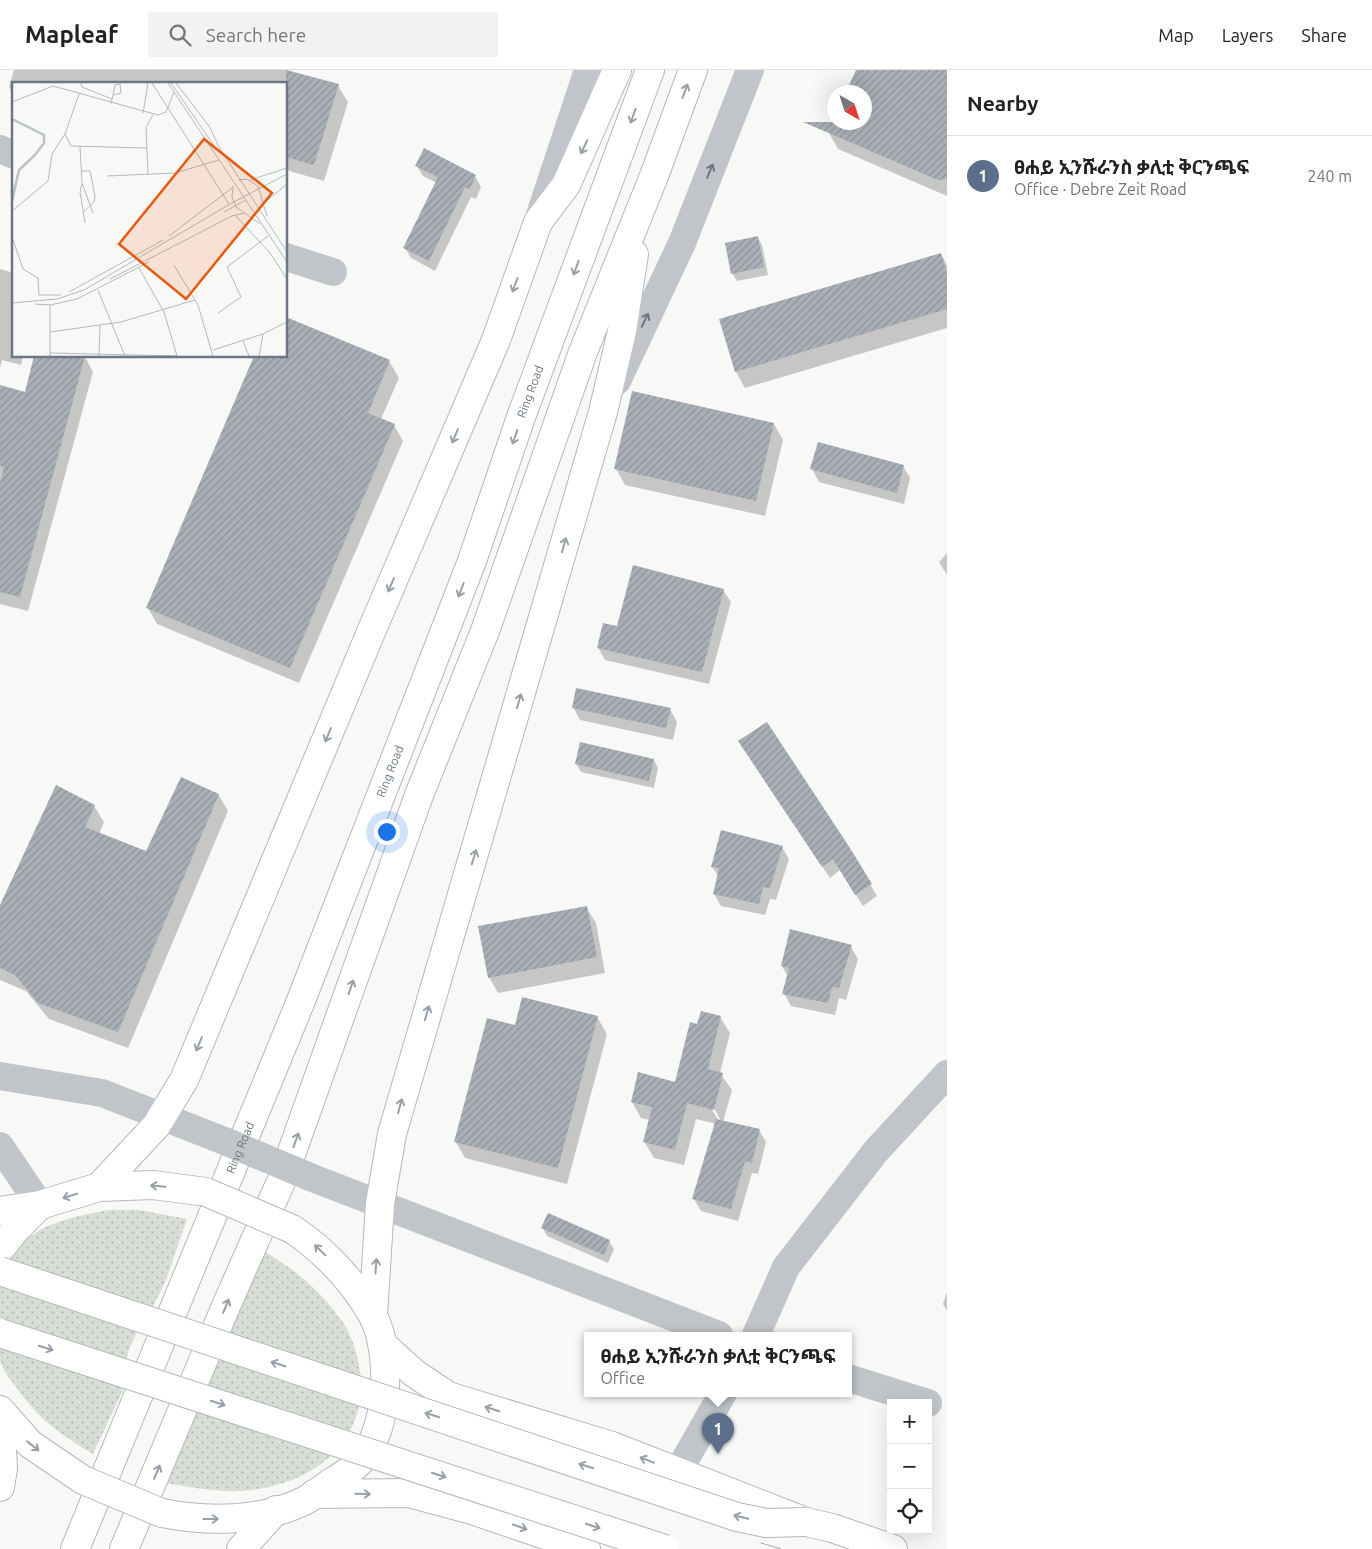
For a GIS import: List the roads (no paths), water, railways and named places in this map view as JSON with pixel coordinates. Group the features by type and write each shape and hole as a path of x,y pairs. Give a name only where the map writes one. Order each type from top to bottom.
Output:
{"main road":[{"path":"99,1187 163,1117 184,1080 371,632 496,340 538,222 566,185 616,70"},
{"name":"Ring Road","path":"75,1549 238,1158 326,939 472,560 521,417 650,70"},
{"path":"124,1549 283,1176 419,795 485,631 577,369 692,70"},
{"path":"373,1315 380,1204 392,1134 412,1060 603,412 622,331 642,202"},
{"path":"0,1212 40,1205 99,1187 153,1185 206,1192 292,1229 310,1241 325,1255 344,1276 373,1315 382,1344 386,1376 380,1426 362,1459 304,1501 276,1510 233,1518 190,1519 162,1513 83,1480 30,1444 0,1412"},
{"path":"0,1249 16,1229 40,1205"},
{"path":"0,1271 737,1517 766,1523 806,1522"},
{"path":"0,1333 665,1549"},
{"path":"382,1344 414,1373 448,1396 612,1446 806,1522 832,1528 893,1549"},
{"path":"0,1412 4,1468 0,1487"},
{"path":"314,1494 409,1493 472,1510 586,1549"},
{"path":"241,1549 276,1510"}],"street":[{"path":"538,222 588,70"},
{"path":"603,412 682,243 750,70"},
{"path":"0,150 12,154"},
{"path":"288,259 333,272"},
{"path":"757,1332 786,1267 870,1158 947,1074"},
{"path":"0,1076 102,1093 310,1177 711,1332"},
{"path":"0,1146 40,1205"},
{"path":"852,1379 915,1399"},
{"path":"678,1472 721,1397"},
{"path":"932,1404 947,1409"}],"tram line":[{"path":"761,1543 781,1549"}],"place":[{"name":"ፀሐይ ኢንሹራንስ ቃሊቲ ቅርንጫፍ","path":"718,1454"}]}
